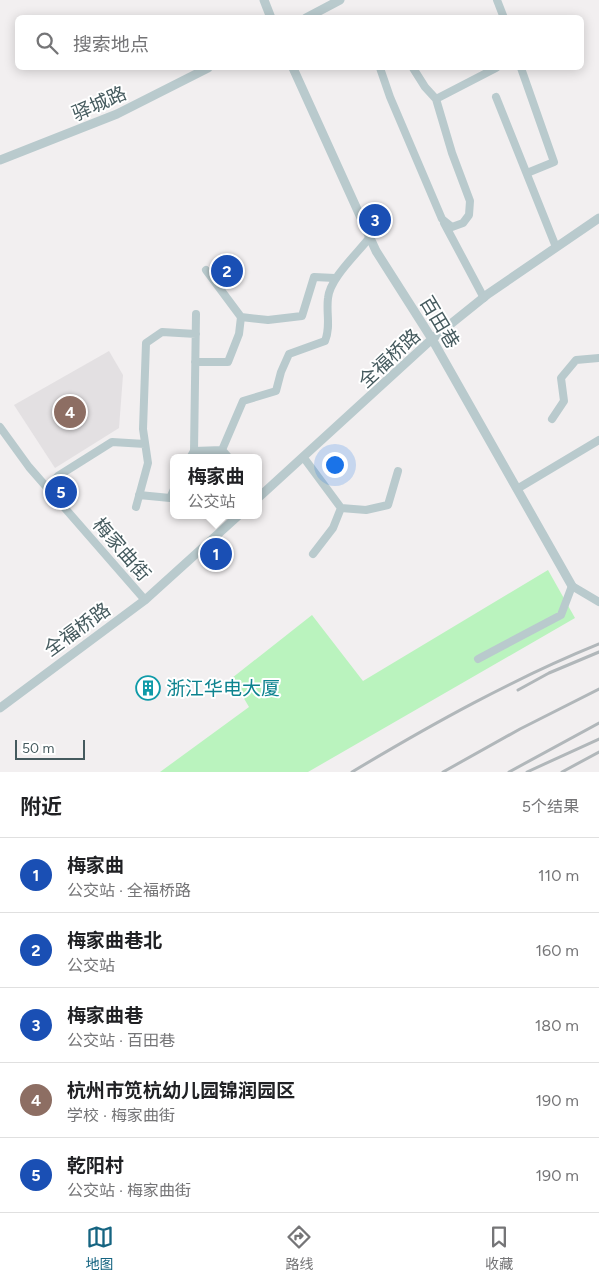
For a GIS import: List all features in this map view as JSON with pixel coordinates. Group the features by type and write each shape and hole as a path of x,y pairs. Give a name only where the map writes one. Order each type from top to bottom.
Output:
{"street":[{"path":"264,0 270,15"},
{"path":"312,15 340,0"},
{"path":"497,0 503,15"},
{"name":"驿城路","path":"0,160 117,114 204,70"},
{"name":"百田巷","path":"294,70 370,237 432,340 572,586"},
{"path":"381,70 390,97 442,219 484,298"},
{"path":"414,70 425,87 436,99 452,154 470,201 469,215 463,223 452,227 442,219"},
{"path":"436,99 492,70"},
{"path":"522,70 554,162 527,173"},
{"path":"496,97 556,247"},
{"name":"全福桥路","path":"262,494 432,340 484,298 599,218"},
{"path":"222,450 243,401 276,391 281,372 289,354 325,341 330,329 328,298 335,278 370,237"},
{"path":"195,362 228,362 239,334 241,317 206,270"},
{"path":"241,317 268,320 302,316 314,277 335,278"},
{"path":"196,314 192,454 222,450"},
{"path":"136,507 148,462 143,429 146,343 162,332 196,334"},
{"path":"552,420 564,401 561,378 576,360 599,358"},
{"name":"梅家曲街","path":"0,427 13,447 145,600"},
{"path":"517,489 599,440"},
{"path":"47,487 58,476 112,442 146,444"},
{"path":"222,450 226,454"},
{"path":"304,458 341,508 366,510 388,504 398,471"},
{"path":"140,495 170,498"},
{"path":"313,554 333,528 341,508"},
{"name":"全福桥路","path":"0,708 145,600 236,519"},
{"path":"478,659 561,615 572,586 599,602"}],"shaded area":[{"path":"109,351 123,375 119,428 55,468 14,405"}],"green space":[{"path":"548,570 575,618 308,772 160,772 249,707 232,678 312,615 363,681"}],"railway":[{"path":"352,772 473,703 535,672 599,644"},
{"path":"518,690 549,673 599,652"},
{"path":"443,772 520,729 599,689"},
{"path":"509,772 599,723"},
{"path":"527,772 599,739"},
{"path":"562,772 599,752"}],"place":[{"name":"梅家曲巷","path":"375,220"},
{"name":"梅家曲巷北","path":"227,271"},
{"name":"杭州市笕杭幼儿园锦润园区","path":"70,412"},
{"name":"乾阳村","path":"61,492"},
{"name":"梅家曲","path":"216,554"},
{"name":"浙江华电大厦","path":"148,688"}]}
